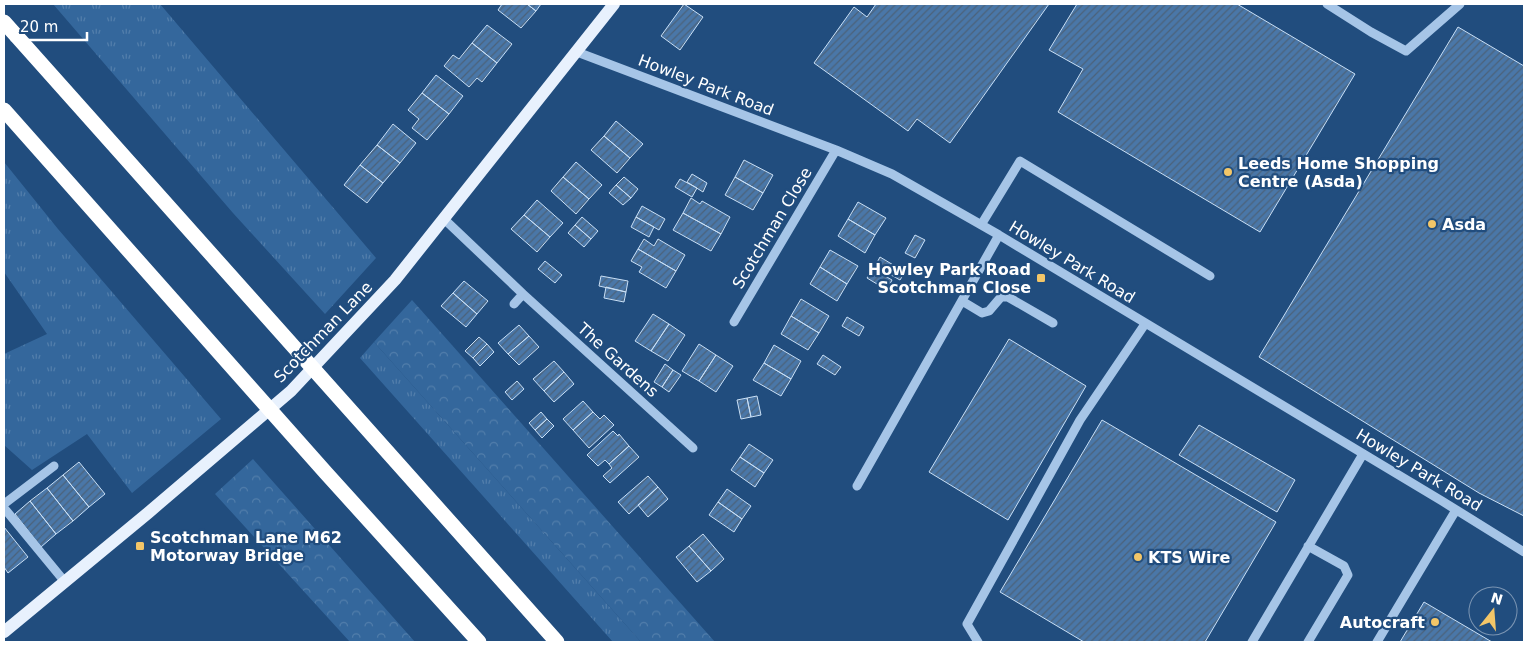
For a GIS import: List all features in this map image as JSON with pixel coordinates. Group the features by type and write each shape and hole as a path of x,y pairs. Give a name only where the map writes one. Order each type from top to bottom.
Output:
{"highway":[{"path":"4,22 558,642"},
{"path":"4,110 479,642"}],"main road":[{"name":"Scotchman Lane","path":"4,632 196,473 291,391 395,280 614,4"}],"street":[{"path":"1326,4 1406,51 1460,4"},
{"name":"Howley Park Road","path":"577,52 836,150 892,174 999,235 1524,552"},
{"name":"Scotchman Close","path":"734,322 836,150"},
{"path":"981,225 1020,161 1210,276"},
{"name":"The Gardens","path":"444,218 523,294 693,448"},
{"path":"858,486 999,235"},
{"path":"514,304 523,294"},
{"path":"962,301 982,313 989,311 1001,297 1008,297 1053,323"},
{"path":"978,642 967,624 1080,420 1145,324"},
{"path":"1252,642 1363,454"},
{"path":"54,466 4,506 65,582"},
{"path":"1377,642 1456,510"},
{"path":"1308,546 1344,566 1348,575 1308,642"}],"green space":[{"path":"53,4 160,4 376,258 325,314 233,213"},
{"path":"4,162 58,229 221,419 132,493 87,434 32,470 4,445 4,354 47,334 4,272"},
{"path":"412,300 715,642 641,642 374,342"},
{"path":"374,342 641,642 613,642 360,358"},
{"path":"253,459 415,642 350,642 215,494"}],"building":[{"path":"502,4 527,4 536,11 521,28 498,10"},
{"path":"527,4 541,4 536,11"},
{"path":"684,4 703,17 680,50 661,36"},
{"path":"876,4 1049,4 950,143 917,119 908,131 814,63 854,7 867,17"},
{"name":"Leeds Home Shopping Centre (Asda)","path":"1077,4 1237,4 1355,74 1260,232 1058,112 1083,69 1049,50"},
{"path":"487,25 512,44 497,63 472,43"},
{"name":"Asda","path":"1458,27 1524,66 1524,516 1479,493 1259,357"},
{"path":"472,43 497,63 482,82 477,78 469,87 444,66 453,55 459,59"},
{"path":"436,75 463,96 449,114 422,93"},
{"path":"422,93 449,114 427,140 412,128 419,119 408,110"},
{"path":"616,121 643,144 630,158 604,136"},
{"path":"393,124 416,143 400,163 377,145"},
{"path":"604,136 630,158 617,173 591,150"},
{"path":"377,145 400,163 383,183 360,165"},
{"path":"744,160 773,175 763,193 735,177"},
{"path":"576,162 602,185 589,199 563,177"},
{"path":"360,165 383,183 367,203 344,185"},
{"path":"692,174 707,183 703,192 687,182"},
{"path":"563,177 589,199 576,214 551,191"},
{"path":"624,177 638,189 631,198 616,185"},
{"path":"735,177 763,193 753,210 725,195"},
{"path":"680,179 697,188 692,197 675,187"},
{"path":"616,185 631,198 623,205 609,193"},
{"path":"691,198 700,204 702,201 730,217 721,234 683,213"},
{"path":"537,200 563,223 550,237 524,215"},
{"path":"858,202 886,218 875,235 848,219"},
{"path":"642,206 665,219 659,230 636,217"},
{"path":"683,213 721,234 711,251 673,230"},
{"path":"524,215 550,237 537,252 511,229"},
{"path":"582,217 598,231 591,239 575,225"},
{"path":"636,217 654,227 649,237 631,227"},
{"path":"848,219 875,235 865,253 838,236"},
{"path":"575,225 591,239 584,247 568,233"},
{"path":"915,235 925,240 915,258 905,253"},
{"path":"644,239 654,246 658,239 685,255 676,271 638,249"},
{"path":"638,249 676,271 666,288 639,272 642,267 631,261"},
{"path":"830,250 858,266 847,284 820,267"},
{"path":"880,257 905,272 900,280 875,266"},
{"path":"545,261 562,275 555,283 538,269"},
{"path":"820,267 847,284 837,301 810,284"},
{"path":"873,269 892,280 887,290 867,278"},
{"path":"601,276 628,281 626,292 599,286"},
{"path":"464,281 488,301 477,314 453,293"},
{"path":"606,287 626,292 624,302 604,298"},
{"path":"453,293 477,314 466,327 441,306"},
{"path":"801,299 829,316 819,333 791,316"},
{"path":"653,314 669,324 651,351 635,341"},
{"path":"791,316 819,333 808,350 781,334"},
{"path":"847,317 864,327 859,336 842,326"},
{"path":"669,324 685,335 668,361 651,351"},
{"path":"519,325 529,336 508,354 498,343"},
{"path":"529,336 539,347 519,365 508,354"},
{"path":"479,337 487,344 473,358 465,351"},
{"path":"1009,339 1086,386 1008,520 929,472"},
{"path":"487,344 494,352 480,366 473,358"},
{"path":"699,344 716,355 699,381 682,371"},
{"path":"774,345 801,361 791,379 764,363"},
{"path":"716,355 733,366 716,392 699,381"},
{"path":"823,355 841,367 835,375 817,364"},
{"path":"554,361 564,372 544,391 533,379"},
{"path":"764,363 791,379 781,396 753,380"},
{"path":"665,364 673,370 662,387 654,382"},
{"path":"673,370 681,375 669,392 662,387"},
{"path":"564,372 574,384 554,402 544,391"},
{"path":"517,381 524,389 512,400 505,392"},
{"path":"757,396 761,415 751,417 747,398"},
{"path":"747,398 751,417 741,419 737,400"},
{"path":"583,401 593,412 573,430 563,419"},
{"path":"541,412 547,419 535,430 529,423"},
{"path":"593,412 600,419 604,415 614,425 589,448 573,430"},
{"path":"547,419 554,426 542,438 535,430"},
{"name":"KTS Wire","path":"1102,420 1276,522 1205,642 1084,642 1000,592"},
{"path":"1199,425 1295,480 1277,512 1179,455"},
{"path":"613,431 618,436 619,434 629,446 609,464 605,460 598,466 587,455"},
{"path":"749,444 773,460 764,473 740,457"},
{"path":"629,446 639,457 610,483 603,476 612,468 609,464"},
{"path":"740,457 764,473 755,487 731,470"},
{"path":"79,462 105,494 89,507 63,475"},
{"path":"63,475 89,507 73,521 47,488"},
{"path":"648,476 658,487 629,514 618,502"},
{"path":"658,487 668,499 648,517 638,505"},
{"path":"47,488 73,521 56,534 30,501"},
{"path":"727,489 751,506 742,519 718,502"},
{"path":"30,501 56,534 41,547 15,514"},
{"path":"718,502 742,519 734,532 709,515"},
{"path":"4,527 28,557 8,573 4,567"},
{"path":"703,534 724,559 711,571 689,546"},
{"path":"689,546 711,571 697,582 676,557"},
{"name":"Autocraft","path":"1424,602 1468,628 1468,636 1482,636 1492,642 1400,642"}],"place":[{"name":"Leeds Home Shopping Centre (Asda)","path":"1228,172"},
{"name":"Asda","path":"1432,224"},
{"name":"Howley Park Road Scotchman Close","path":"1041,278"},
{"name":"Scotchman Lane M62 Motorway Bridge","path":"140,546"},
{"name":"KTS Wire","path":"1138,557"},
{"name":"Autocraft","path":"1435,622"}]}
